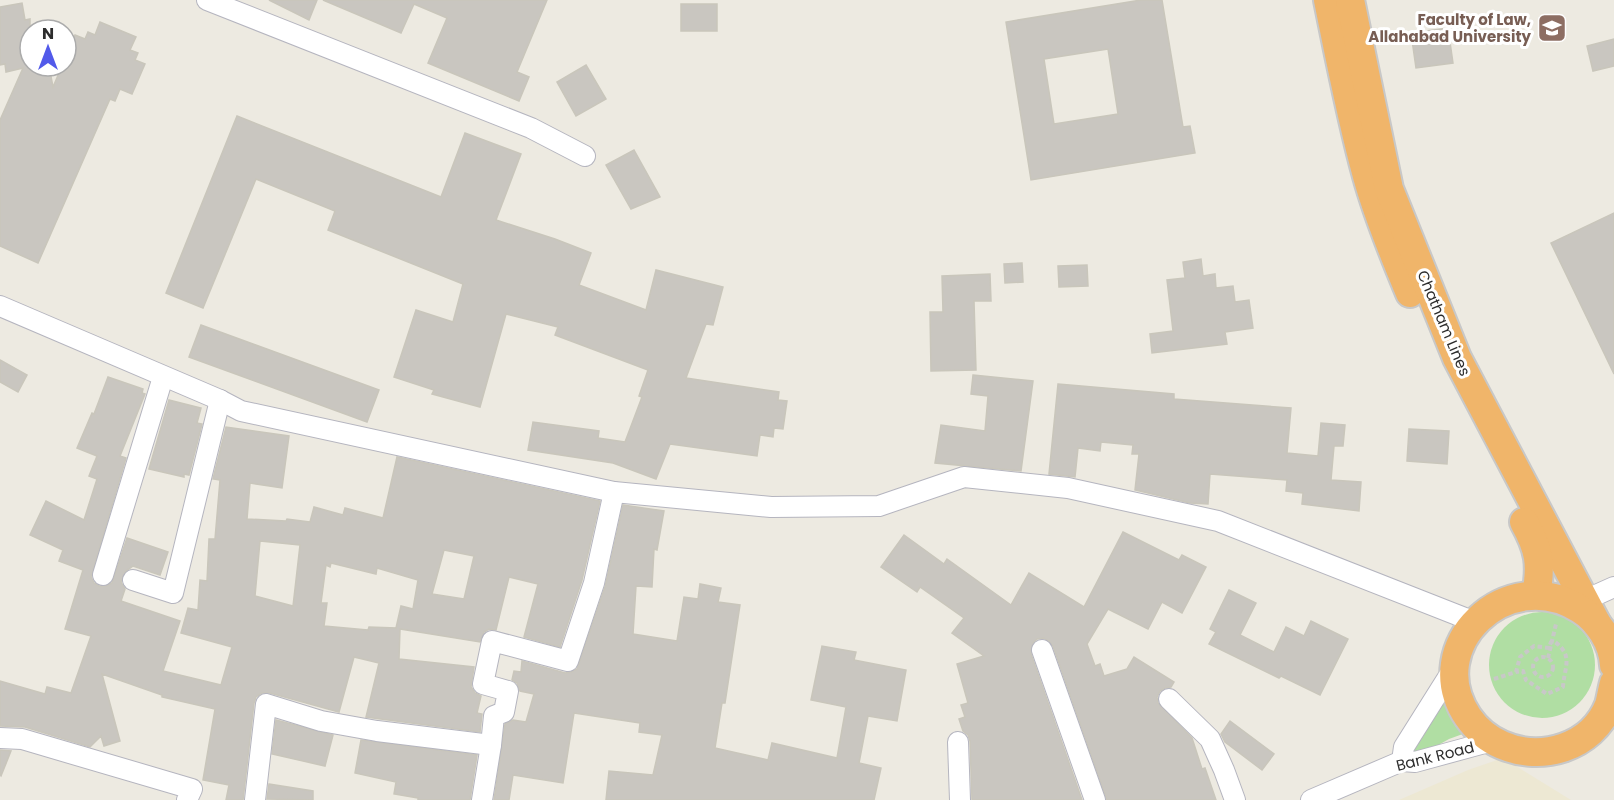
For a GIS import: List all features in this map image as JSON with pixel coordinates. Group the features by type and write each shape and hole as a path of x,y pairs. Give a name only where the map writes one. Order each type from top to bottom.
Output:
{"highway":[{"name":"Chatham Lines","path":"1328,0 1352,120 1385,232 1433,349 1535,542 1540,575 1536,595"},
{"name":"Chatham Lines","path":"1350,0 1389,189 1457,358 1608,641 1614,665"},
{"name":"Chatham Lines","path":"1591,612 1585,612 1570,602 1553,596 1536,595 1513,598 1492,607 1475,622 1461,642 1455,666 1456,688 1463,709 1475,727 1492,741 1517,752 1545,753 1571,745 1593,729 1608,706 1614,683"}],"street":[{"path":"207,0 531,128 585,156"},
{"path":"0,306 241,411 614,492 792,507 879,506 964,477 1068,488 1218,521 1475,622"},
{"path":"103,575 163,377"},
{"path":"133,580 173,593 220,400"},
{"path":"482,800 494,716 504,712 508,691 483,684 492,641 568,661 594,583 614,492"},
{"path":"1591,612 1614,587"},
{"path":"1042,650 1095,800"},
{"path":"1402,761 1404,747 1455,666"},
{"path":"1169,699 1209,740 1224,770 1235,800"},
{"path":"255,800 266,704 321,721 377,731 491,745"},
{"path":"0,738 22,739 192,789 187,800"},
{"name":"Bank Road","path":"1311,800 1402,761 1416,762 1492,741"},
{"path":"958,742 960,800"}],"path":[{"path":"1548,658 1542,657 1536,660 1533,666 1537,675 1546,677 1553,670 1548,658 1557,621"},
{"path":"1494,679 1523,671 1526,680 1547,694 1563,687 1567,657 1560,645 1555,642 1551,642 1549,648"},
{"path":"1516,672 1520,657 1527,651 1534,646 1549,648"}],"shaded area":[{"path":"1503,758 1571,800 1399,800 1468,770"}],"green space":[{"path":"1542,612 1562,616 1579,628 1591,645 1595,665 1591,685 1579,702 1562,714 1542,718 1522,714 1505,702 1493,685 1489,665 1493,645 1505,628 1522,616"},
{"path":"1451,689 1471,731 1449,739 1417,757 1410,750"}],"building":[{"path":"269,0 317,0 309,20"},
{"path":"323,0 547,0 517,72 529,77 519,101 428,63 447,18 414,4 401,33"},
{"path":"1141,0 1162,0 1183,127 1190,126 1195,153 1031,180 1006,22","holes":["1108,49 1118,114 1054,124 1044,59"]},
{"path":"22,3 25,18 18,18 18,69 6,72 5,64 0,65 0,7"},
{"path":"681,4 717,4 717,31 681,31"},
{"path":"100,22 136,37 130,50 138,53 135,60 145,64 132,94 120,89 115,101 110,99 38,263 0,246 0,120 19,78 51,78 53,87 57,78 78,78 78,36 85,39 88,32 95,35"},
{"path":"1448,28 1453,63 1416,68 1411,33"},
{"path":"1614,39 1614,66 1593,71 1587,46"},
{"path":"586,65 606,99 576,116 557,82"},
{"path":"237,116 441,197 465,133 521,154 496,220 591,253 579,285 646,310 656,270 723,287 713,325 706,324 686,378 779,392 778,400 787,401 783,429 774,428 773,437 760,435 757,456 670,444 656,479 613,463 528,450 533,422 599,431 598,438 625,442 642,397 639,396 648,370 555,335 558,327 506,314 480,407 432,394 434,390 394,377 416,310 453,322 463,284 328,230 335,211 256,179 203,308 166,293"},
{"path":"634,150 660,197 631,209 606,165"},
{"path":"1614,213 1614,374 1551,243"},
{"path":"1201,259 1203,276 1215,274 1216,288 1233,286 1235,302 1249,300 1253,328 1225,332 1227,344 1152,353 1150,334 1173,331 1167,280 1185,278 1183,262"},
{"path":"1022,263 1023,282 1005,283 1004,264"},
{"path":"1087,265 1088,286 1059,287 1058,266"},
{"path":"990,274 991,301 974,301 976,370 931,371 930,312 943,312 942,276"},
{"path":"201,325 379,390 367,422 189,357"},
{"path":"0,360 27,375 18,392 0,382"},
{"path":"973,375 1033,381 1021,471 935,463 941,425 985,431 988,396 971,394"},
{"path":"108,377 143,389 142,393 145,394 120,456 126,458 91,577 99,586 112,583 127,538 168,552 160,575 133,566 125,572 121,582 125,589 121,601 180,621 163,671 221,685 232,647 181,633 188,608 198,610 200,580 207,581 209,539 215,539 220,480 213,479 226,427 289,436 282,488 250,483 247,519 286,521 287,519 310,522 314,507 343,515 345,508 383,518 397,457 600,501 582,580 560,647 524,637 538,584 509,577 496,630 489,629 484,632 480,642 400,629 399,659 474,667 471,687 481,696 477,713 482,714 480,732 366,717 379,663 354,657 339,712 270,693 262,693 256,697 254,703 243,800 226,800 229,785 203,780 215,709 162,697 162,695 102,674 120,741 104,746 101,736 90,747 25,727 0,726 0,681 45,694 47,687 71,693 91,636 65,629 83,570 59,561 63,550 30,535 46,501 84,520 97,479 89,476 97,456 77,448 92,413 94,414","holes":["260,541 300,545 293,606 255,596","444,550 474,556 464,599 432,594","331,563 376,574 377,568 418,580 413,609 401,606 396,628 369,627 368,630 324,626 327,603 321,603 326,565 330,567"]},
{"path":"1058,384 1174,394 1174,399 1291,408 1287,453 1318,456 1321,423 1345,425 1343,446 1334,446 1331,480 1361,482 1359,511 1302,504 1303,493 1286,491 1287,480 1210,474 1208,504 1190,503 1135,490 1139,454 1132,454 1133,445 1101,442 1100,451 1078,448 1075,477 1049,474"},
{"path":"169,400 201,408 197,423 202,424 189,475 184,474 184,477 149,469"},
{"path":"1409,429 1449,431 1447,464 1407,461"},
{"path":"623,505 664,511 657,550 654,549 652,587 636,586 633,634 677,641 684,597 698,599 700,584 721,588 718,602 740,605 725,703 722,703 715,748 768,760 772,743 837,758 846,707 811,700 822,646 856,652 854,660 906,670 897,721 868,716 859,763 881,768 874,800 606,800 609,771 653,775 662,735 639,732 640,723 574,713 563,783 513,775 509,800 494,800 505,724 513,720 526,722 534,694 520,691 517,683 512,680 514,671 521,672 522,661 565,673 577,669 605,587"},
{"path":"1123,532 1179,560 1182,555 1206,567 1182,613 1162,602 1148,629 1108,609 1087,644 1095,666 1100,664 1104,676 1127,669 1134,657 1174,682 1171,687 1160,691 1157,697 1158,703 1192,738 1202,769 1205,768 1216,800 1107,800 1053,646 1044,638 1037,639 1033,643 1031,654 1082,800 972,800 970,741 959,719 965,717 961,705 968,703 957,664 984,656 952,633 964,618 920,587 917,592 881,567 904,535 944,564 947,559 1011,605 1029,573 1084,607"},
{"path":"1229,590 1256,603 1240,635 1274,652 1286,627 1304,636 1311,621 1348,639 1320,695 1209,644 1216,632 1210,629"},
{"path":"276,720 333,735 325,766 272,754"},
{"path":"1230,721 1274,754 1262,770 1225,742 1221,734"},
{"path":"361,740 477,755 470,800 418,800 418,798 394,794 396,782 355,773"},
{"path":"0,750 11,751 1,776 0,775"},
{"path":"269,784 313,791 313,800 267,799"}],"place":[{"name":"Faculty of Law, Allahabad University","path":"1552,28"}]}
